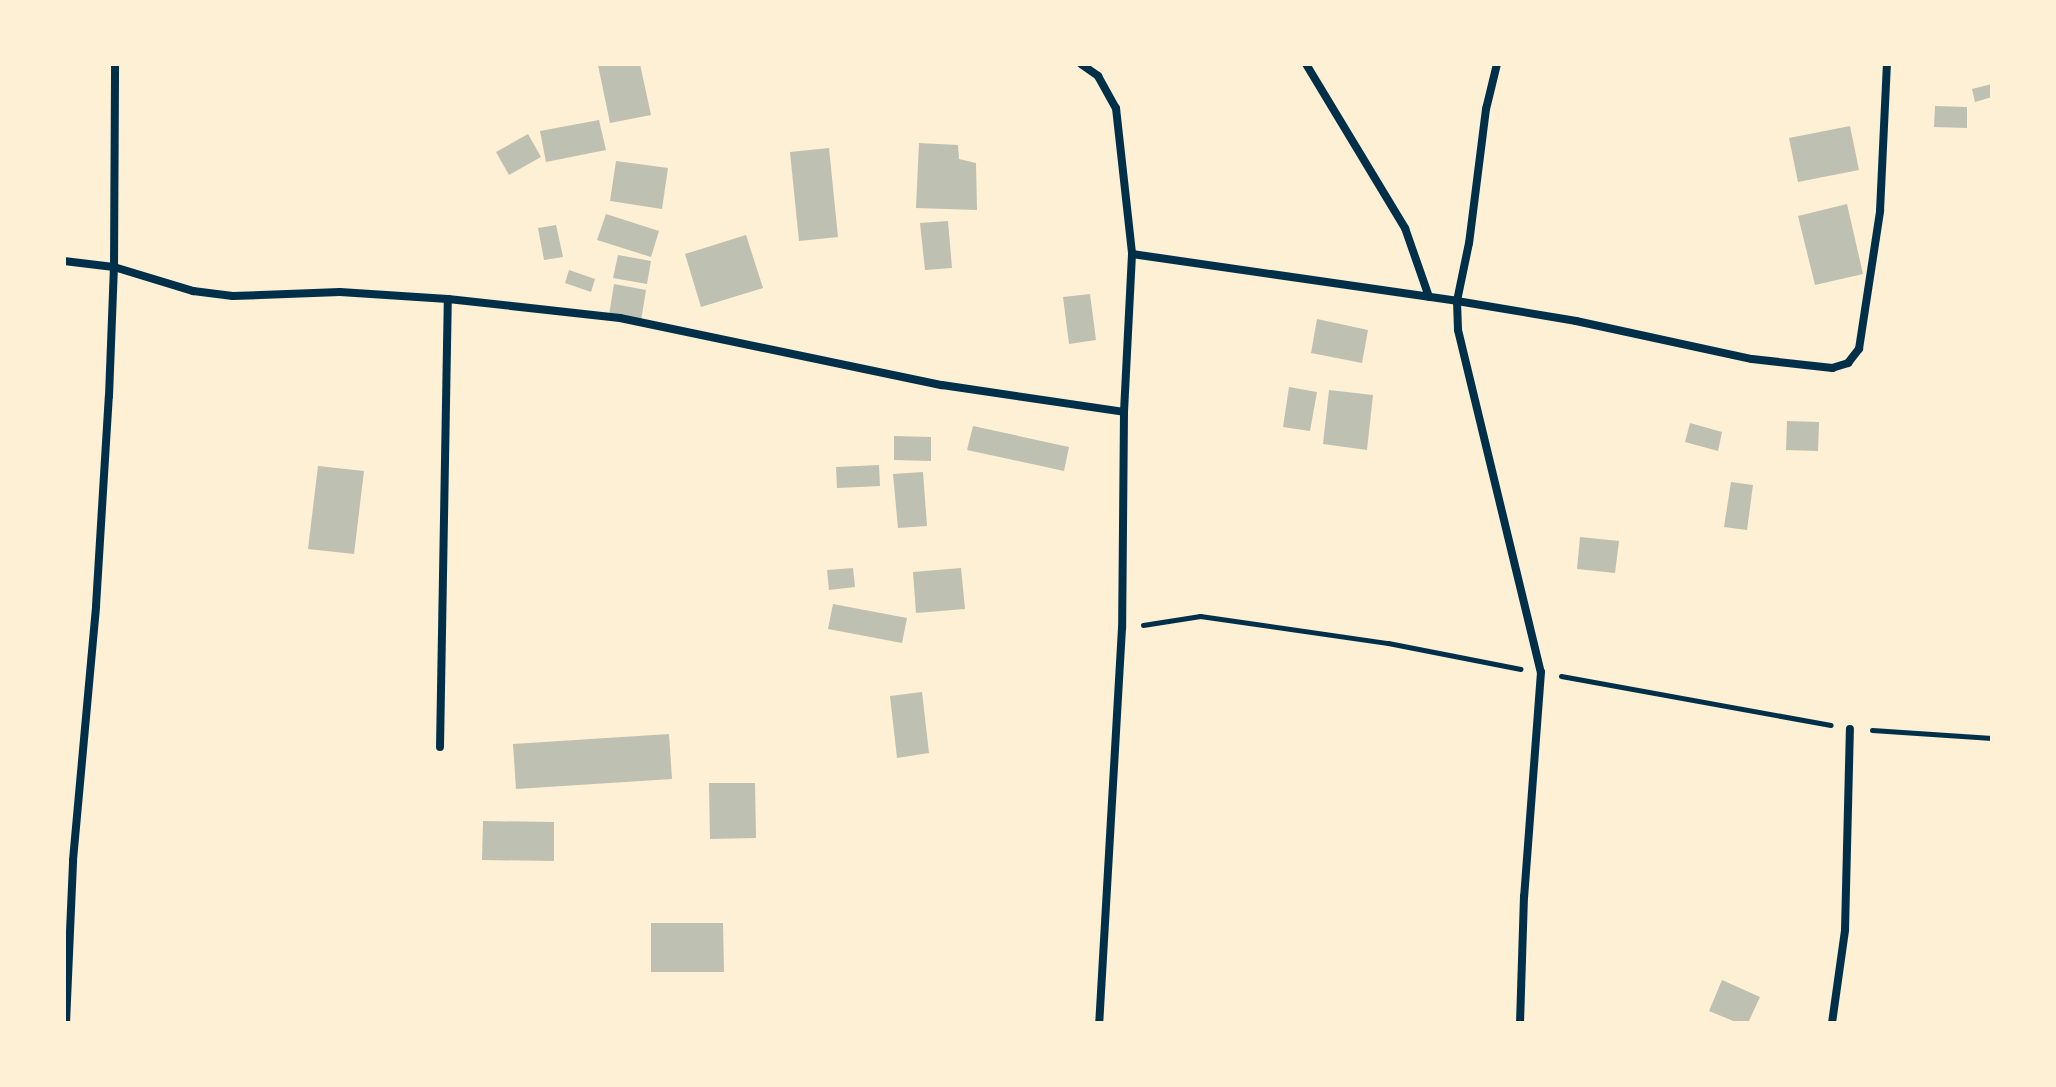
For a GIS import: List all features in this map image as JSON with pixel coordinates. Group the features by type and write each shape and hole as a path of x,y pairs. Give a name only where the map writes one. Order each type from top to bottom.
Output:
{"street":[{"path":"66,1023 73,860 96,606 114,267 115,64"},
{"path":"1081,64 1098,76 1116,108 1132,254 1124,412 1122,628 1099,1023"},
{"path":"1306,64 1405,228 1429,297"},
{"path":"1497,64 1486,109 1469,243 1457,301 1458,330 1466,370 1541,672 1524,896 1520,1023"},
{"path":"1132,254 1457,301 1815,369 1848,363 1859,349 1880,211 1887,64"},
{"path":"64,261 114,267 193,291 233,296 340,292 448,299 620,318 942,385 1124,412"},
{"path":"440,747 448,299"},
{"path":"1832,1023 1845,930 1850,729"}],"building":[{"path":"640,64 651,115 610,123 598,65"},
{"path":"1992,84 1992,97 1975,102 1972,89"},
{"path":"1935,106 1967,107 1967,128 1934,127"},
{"path":"599,120 606,150 546,162 540,131"},
{"path":"1850,126 1859,170 1798,182 1789,138"},
{"path":"528,134 541,157 509,175 496,152"},
{"path":"919,143 958,145 959,159 976,163 977,210 916,208"},
{"path":"829,148 838,237 799,241 790,152"},
{"path":"616,161 668,168 662,209 610,201"},
{"path":"1847,204 1863,274 1815,285 1798,216"},
{"path":"606,214 659,231 651,257 597,240"},
{"path":"948,221 952,268 925,270 920,223"},
{"path":"556,225 563,257 544,260 538,228"},
{"path":"746,235 763,288 701,307 685,254"},
{"path":"618,255 651,261 647,284 613,278"},
{"path":"569,270 595,279 591,292 565,283"},
{"path":"614,284 646,290 641,321 609,315"},
{"path":"1090,294 1096,340 1069,344 1063,297"},
{"path":"1317,319 1368,330 1362,363 1311,353"},
{"path":"1289,387 1317,392 1310,431 1283,427"},
{"path":"1329,390 1373,395 1367,450 1323,444"},
{"path":"1787,421 1819,422 1818,451 1786,450"},
{"path":"1690,423 1722,432 1718,451 1685,442"},
{"path":"973,426 1069,447 1064,471 967,450"},
{"path":"894,436 931,437 931,461 894,460"},
{"path":"879,465 880,486 837,488 836,467"},
{"path":"318,466 364,471 354,554 308,549"},
{"path":"923,472 927,526 898,528 893,474"},
{"path":"1731,482 1753,485 1747,530 1724,527"},
{"path":"1580,537 1619,541 1615,573 1577,569"},
{"path":"853,568 855,587 829,590 827,570"},
{"path":"961,568 965,609 916,613 913,572"},
{"path":"833,604 907,618 902,643 828,629"},
{"path":"922,692 929,753 897,758 890,696"},
{"path":"669,734 672,779 516,789 513,744"},
{"path":"709,783 755,783 756,838 710,839"},
{"path":"483,821 554,822 554,861 482,860"},
{"path":"651,923 723,923 724,972 651,972"},
{"path":"1722,980 1760,997 1748,1023 1738,1023 1709,1011"}]}
